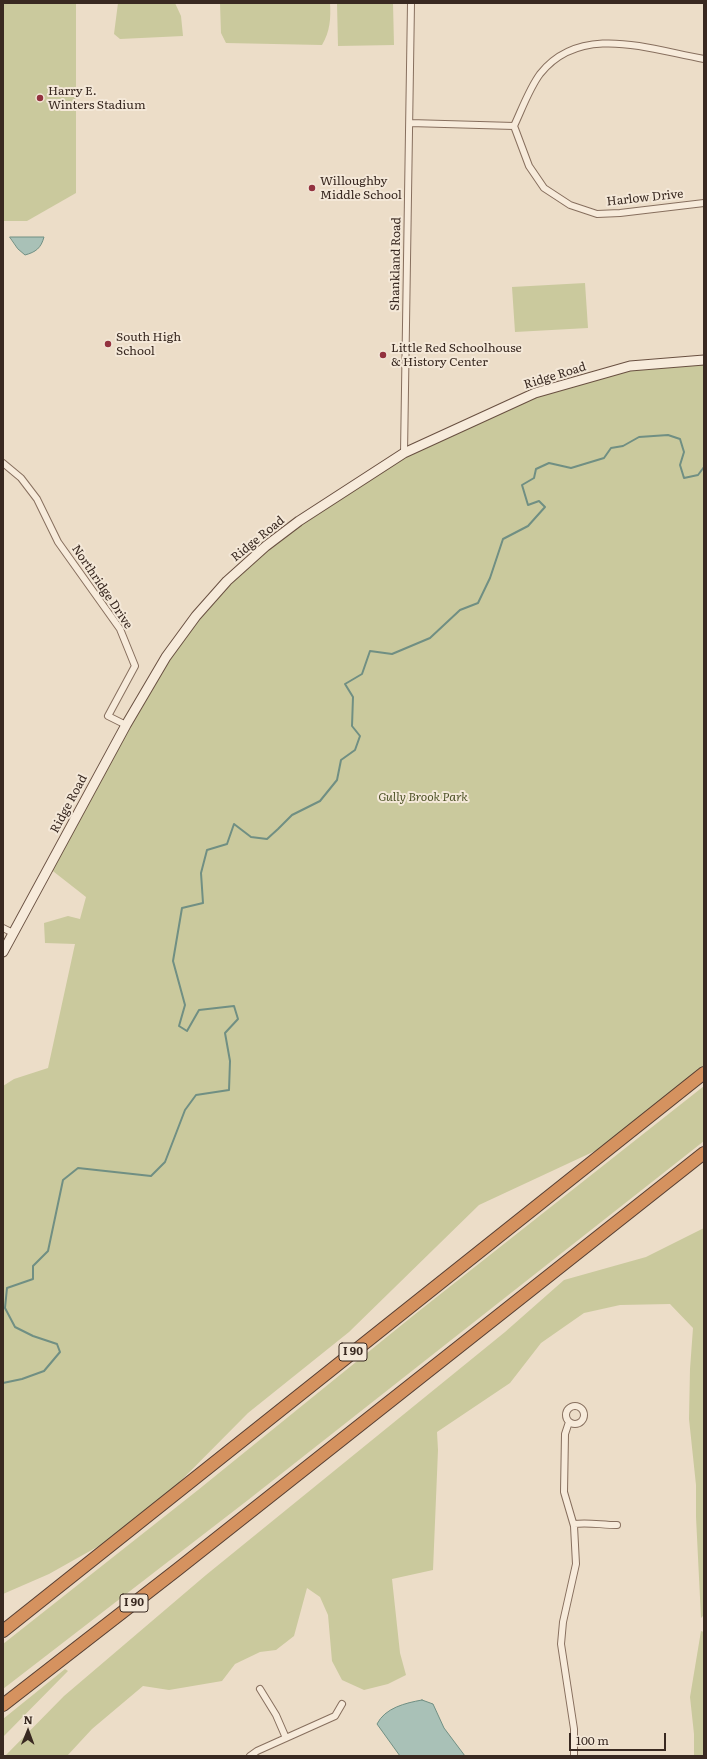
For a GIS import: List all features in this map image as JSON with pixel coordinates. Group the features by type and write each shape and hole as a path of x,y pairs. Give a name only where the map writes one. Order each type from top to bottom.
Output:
{"highway":[{"name":"I 90","path":"3,1631 704,1074"},
{"name":"I 90","path":"3,1705 178,1569 704,1153"}],"main road":[{"name":"Ridge Road","path":"3,952 126,725 177,641 227,581 266,546 299,522 404,453 535,393 630,366 704,360"}],"street":[{"name":"Shankland Road","path":"404,453 411,3"},
{"path":"410,123 514,126 531,89 540,74 555,59 572,50 591,44 615,42 662,49 704,59"},
{"name":"Harlow Drive","path":"514,126 529,166 544,188 570,205 597,214 620,214 704,202"},
{"name":"Northridge Drive","path":"3,463 21,478 37,499 58,542 120,629 135,666 108,716 126,725"},
{"path":"3,928 13,933"},
{"path":"569,1422 565,1434 564,1492 574,1524 576,1539 576,1564 563,1622 561,1644 574,1729 574,1756"},
{"path":"574,1524 584,1522 602,1525 617,1525"},
{"path":"260,1689 276,1715 286,1738"},
{"path":"250,1756 259,1754 286,1738 335,1716 342,1704"}],"green space":[{"name":"Harry E. Winters Stadium","path":"3,3 76,3 76,193 27,221 3,221"},
{"path":"118,3 175,3 181,16 183,36 120,39 114,34"},
{"path":"220,3 330,3 330,19 325,40 322,45 226,43 221,33"},
{"path":"337,3 393,3 394,45 338,46"},
{"path":"585,283 588,328 515,332 512,287"},
{"name":"Gully Brook Park","path":"704,360 704,1073 625,1137 479,1205 349,1332 248,1413 138,1524 49,1574 3,1594 3,1086 14,1079 48,1068 75,944 45,943 44,923 68,916 80,919 86,897 49,868 177,641 266,546 404,453 535,393 630,366"},
{"path":"704,1086 704,1141 248,1500 3,1689 3,1644 198,1490 414,1315"},
{"path":"704,1228 704,1615 701,1618 696,1517 696,1485 689,1419 693,1328 670,1304 620,1305 584,1313 541,1343 510,1383 437,1432 438,1450 433,1570 392,1579 400,1653 406,1675 388,1684 364,1690 342,1680 332,1661 328,1615 320,1597 307,1588 294,1636 276,1650 260,1652 235,1664 222,1681 169,1690 143,1686 92,1729 67,1756 5,1756 64,1696 206,1575 505,1332 564,1280 646,1257"},
{"path":"701,1631 704,1632 704,1756 694,1756 694,1734 690,1697"},
{"path":"65,1669 68,1671 3,1737 3,1719"}],"shaded area":[{"path":"10,237 44,237 38,249 25,255 18,249"},
{"path":"422,1700 433,1704 444,1728 465,1756 400,1756 377,1724 390,1710"}],"waterway":[{"path":"3,1383 22,1379 44,1371 60,1352 57,1344 33,1336 15,1327 5,1308 7,1288 33,1279 33,1266 48,1251 63,1180 78,1168 151,1176 165,1162 185,1110 196,1095 229,1090 230,1061 225,1033 238,1019 234,1006 199,1010 187,1031 179,1026 185,1005 173,961 182,908 203,903 201,873 207,850 227,844 234,824 251,837 267,839 292,815 320,801 337,780 341,760 355,750 360,736 352,726 353,697 345,684 362,674 370,651 392,654 430,638 460,610 478,603 490,578 503,539 528,526 545,507 539,501 528,505 522,485 534,478 536,469 549,463 571,468 604,458 611,448 623,446 639,437 668,435 680,439 684,452 680,465 684,478 698,475 704,467"}],"place":[{"name":"Harry E. Winters Stadium","path":"40,98"},
{"name":"Willoughby Middle School","path":"312,188"},
{"name":"South High School","path":"108,344"},
{"name":"Little Red Schoolhouse & History Center","path":"383,355"}]}
